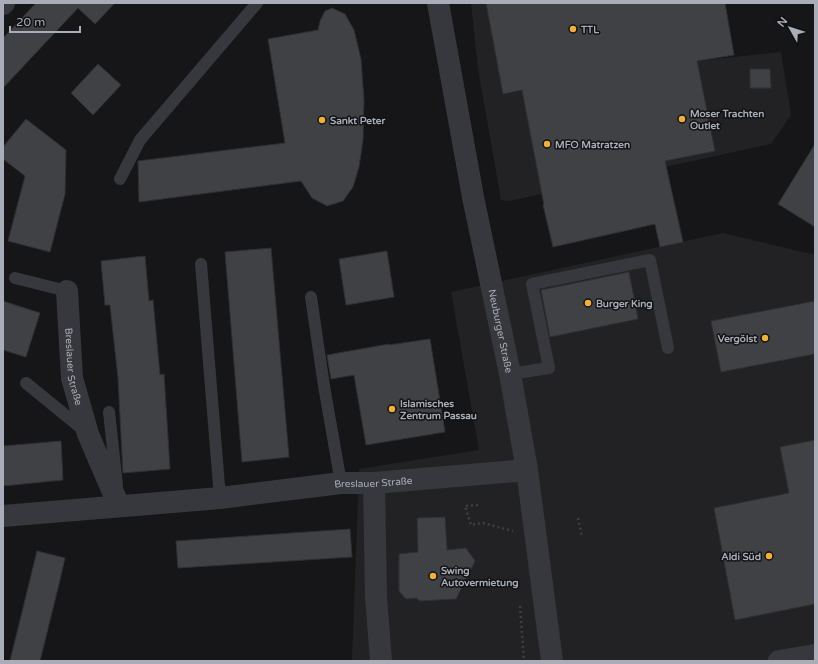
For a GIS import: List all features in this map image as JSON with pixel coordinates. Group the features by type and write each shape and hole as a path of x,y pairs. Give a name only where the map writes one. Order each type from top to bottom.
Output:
{"street":[{"name":"Neuburger Straße","path":"438,3 473,196 510,374 527,470 552,661"},
{"name":"Breslauer Straße","path":"67,291 72,378 88,434 119,506"},
{"name":"Breslauer Straße","path":"3,516 220,498 342,483 374,482 527,470"},
{"path":"374,482 376,597 381,661"},
{"path":"779,661 815,655"}],"lane":[{"path":"120,179 140,140 257,3"},
{"path":"510,374 549,368 532,284 650,260 668,348"},
{"path":"201,264 220,498"},
{"path":"15,278 67,291"},
{"path":"311,297 324,386 342,483"},
{"path":"26,383 88,434"},
{"path":"109,412 119,506"}],"path":[{"path":"478,506 465,506 471,525 482,523 514,532"},
{"path":"578,518 582,537"}],"shaded area":[{"path":"471,3 658,3 669,64 781,52 791,115 771,144 509,201 501,200 478,69"},
{"path":"723,233 815,255 815,661 352,661 359,469 479,450 451,292"}],"building":[{"path":"36,3 115,3 95,24 78,8 3,88 3,38"},
{"path":"486,3 725,3 734,55 697,61 715,151 665,161 683,242 660,247 655,224 553,247 543,205 522,90 503,94"},
{"name":"Sankt Peter","path":"332,8 345,14 354,30 361,59 364,100 363,140 359,167 353,187 343,201 327,206 312,198 301,181 139,202 138,161 285,143 268,39 318,30 320,21 325,11"},
{"path":"98,64 121,85 93,115 71,93"},
{"path":"750,69 770,69 771,88 750,88"},
{"path":"26,119 66,150 65,194 50,252 8,241 25,176 3,159 3,147"},
{"path":"815,144 815,227 778,204"},
{"path":"271,248 289,457 242,462 225,252"},
{"path":"387,251 394,297 346,305 339,259"},
{"path":"145,256 149,301 153,300 160,375 164,374 170,469 123,473 118,378 110,305 105,305 101,261"},
{"name":"Burger King","path":"629,272 638,319 550,337 541,290"},
{"path":"3,301 40,313 26,357 3,350"},
{"name":"Vergölst","path":"815,301 815,354 721,372 711,321"},
{"path":"430,339 445,432 366,445 354,375 331,379 327,355 389,344"},
{"name":"Aldi Süd","path":"815,440 815,604 735,620 714,508 789,493 780,447"},
{"path":"61,441 63,480 3,486 3,446"},
{"name":"Swing Autovermietung","path":"445,517 447,550 466,548 475,561 456,599 420,601 416,598 406,599 399,591 399,554 418,552 417,518"},
{"path":"350,529 352,557 178,568 176,541"},
{"path":"37,551 65,558 60,580 40,661 10,661"}],"place":[{"name":"TTL","path":"573,29"},
{"name":"Moser Trachten Outlet","path":"682,119"},
{"name":"Sankt Peter","path":"322,120"},
{"name":"MFO Matratzen","path":"547,144"},
{"name":"Burger King","path":"588,303"},
{"name":"Vergölst","path":"765,338"},
{"name":"Islamisches Zentrum Passau","path":"392,409"},
{"name":"Aldi Süd","path":"769,556"},
{"name":"Swing Autovermietung","path":"433,576"}]}
